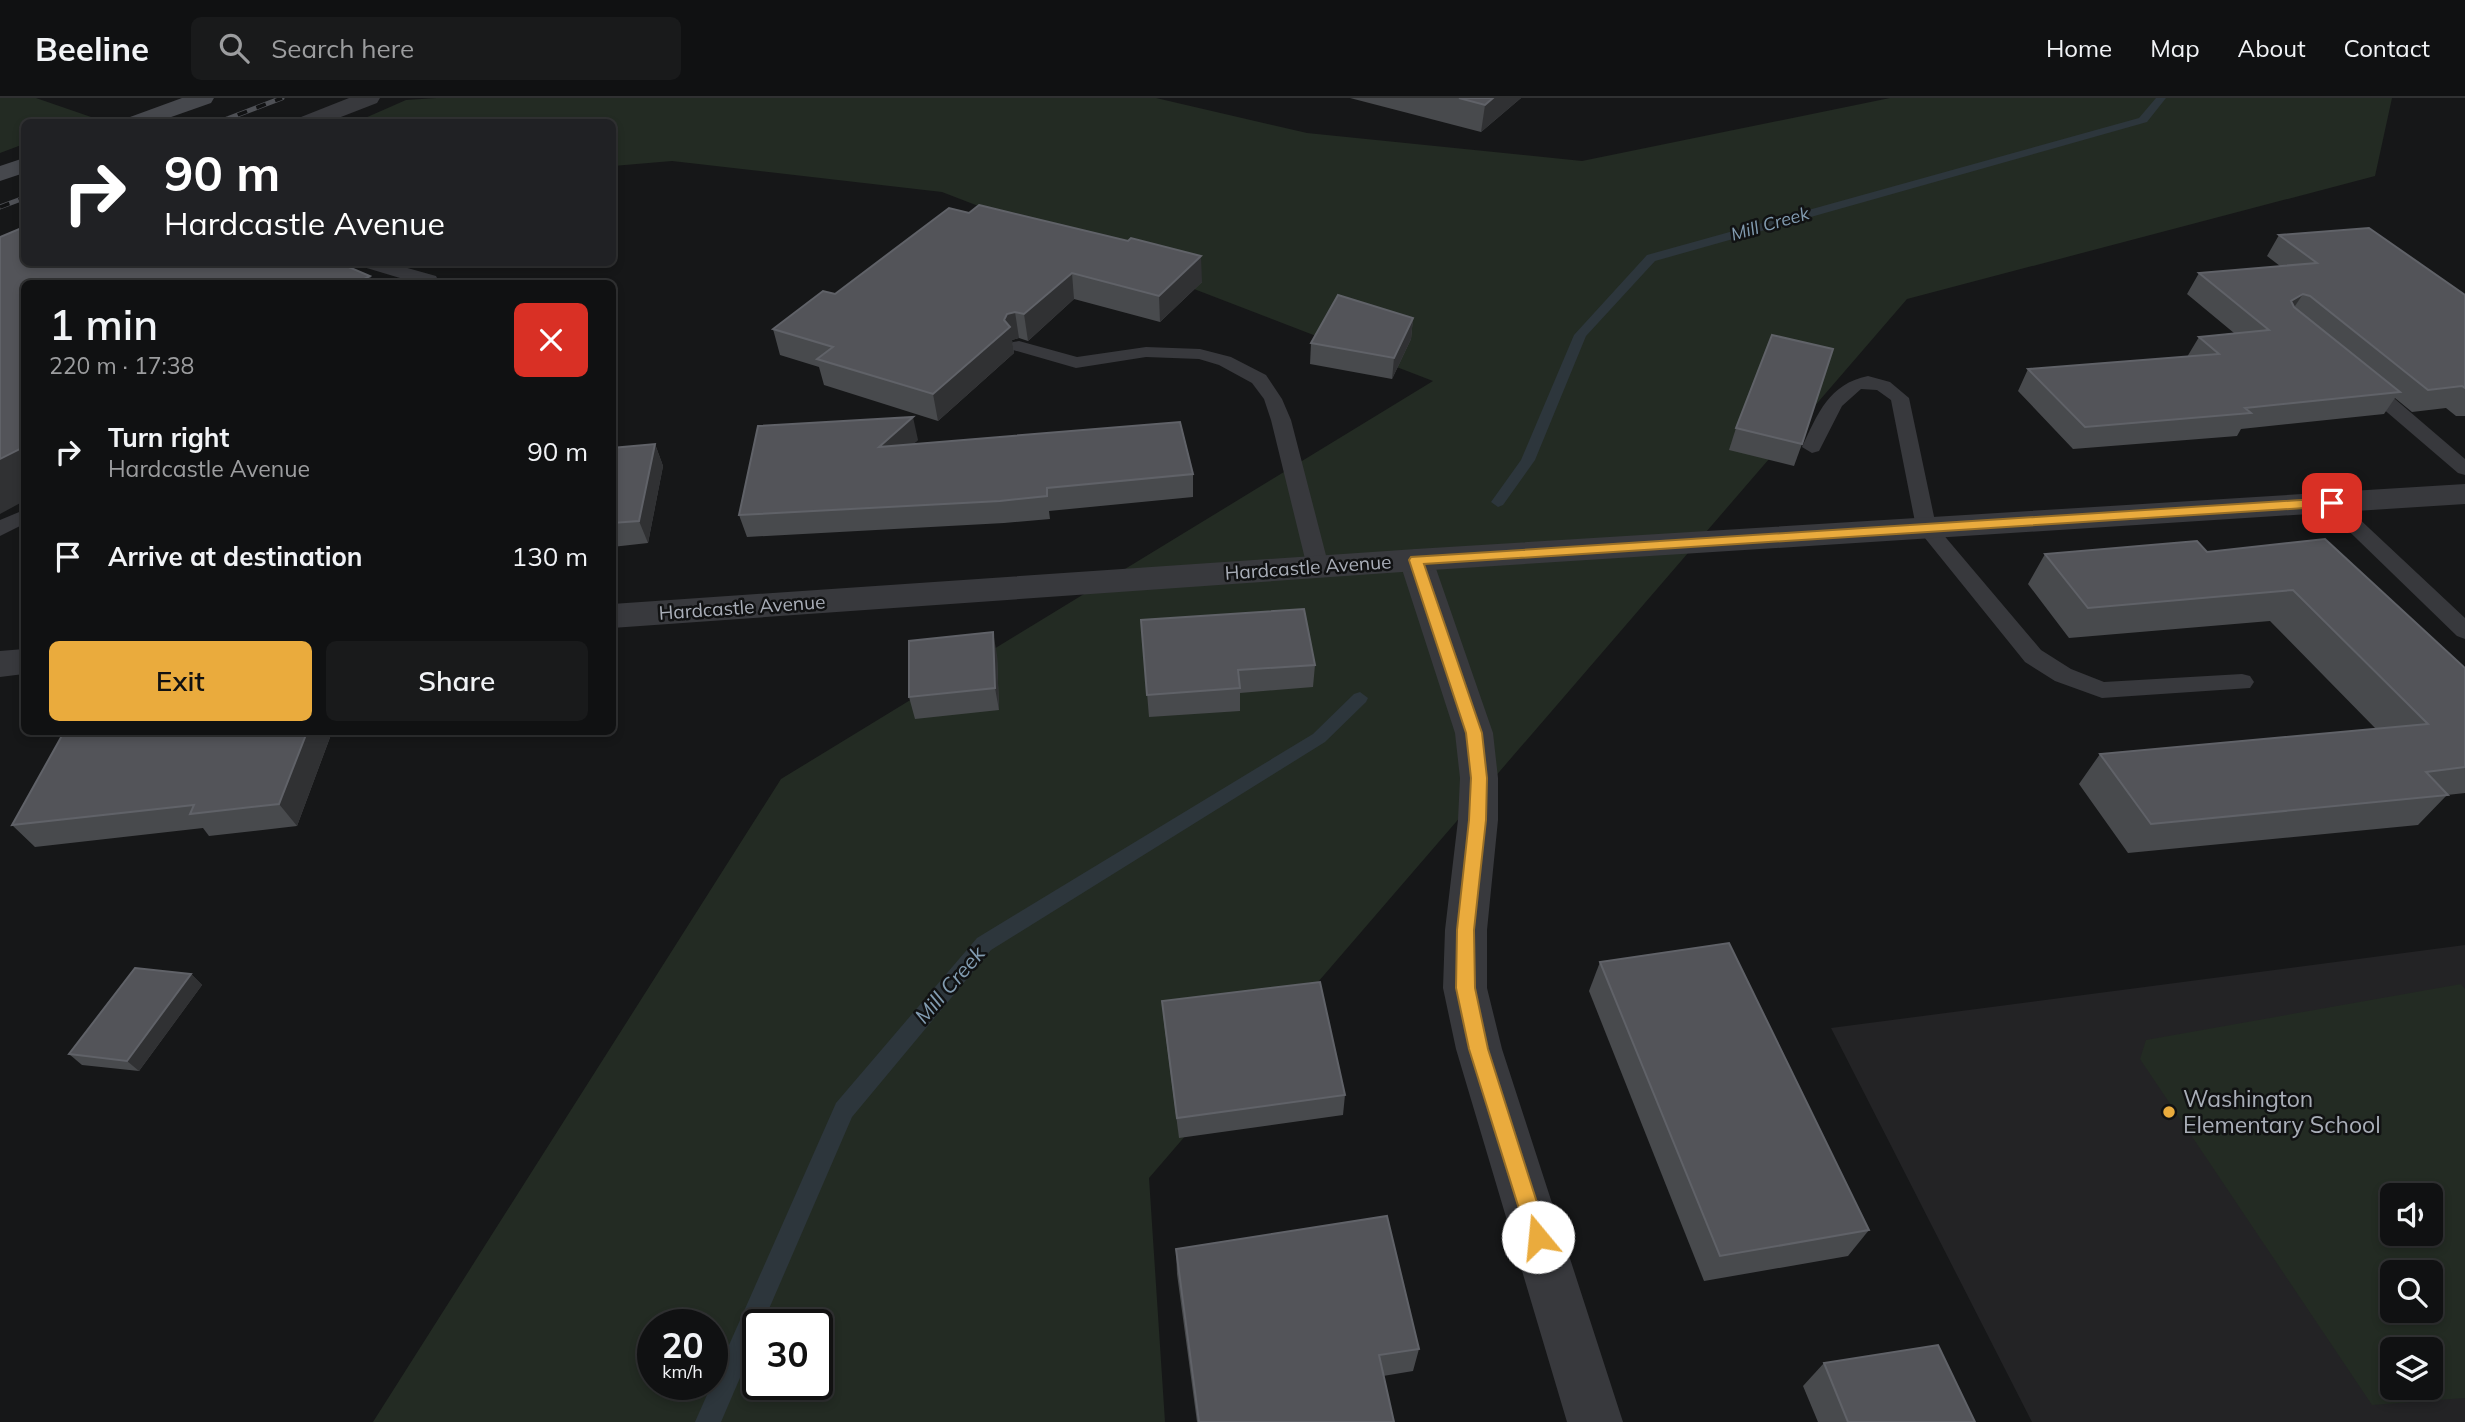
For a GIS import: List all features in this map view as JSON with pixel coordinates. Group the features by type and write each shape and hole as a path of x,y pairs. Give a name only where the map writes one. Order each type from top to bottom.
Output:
{"main road":[{"path":"146,119 203,98"},
{"path":"0,174 21,166"}],"street":[{"path":"316,119 369,98"},
{"name":"Hardcastle Avenue","path":"616,616 1416,560 2465,494"},
{"path":"1416,560 1474,733 1479,778 1478,820 1466,930 1465,988 1479,1049 1595,1422"},
{"path":"0,664 21,662"}],"lane":[{"path":"380,266 430,280"},
{"path":"1019,346 1076,363 1146,352 1200,354 1225,361 1259,379 1273,399 1281,420 1318,567"},
{"path":"2352,373 2465,469"},
{"path":"1812,447 1828,411 1843,391 1858,384 1874,382 1888,388 1900,398 1926,527 2033,656 2063,675 2102,690 2242,682"},
{"path":"2332,503 2465,631"},
{"path":"0,529 21,518"}],"shaded area":[{"path":"0,98 36,98 94,118 21,119 21,145 0,153"},
{"path":"436,98 1156,98 1307,133 1582,161 1890,98 2392,98 2375,176 1907,299 1149,1178 1165,1422 373,1422 781,779 1433,381 942,192 672,161 616,166 616,119 363,119 406,100"},
{"name":"Washington Elementary School","path":"2465,945 2465,1422 2032,1422 1831,1028"},
{"path":"2461,984 2465,989 2465,1398 2443,1400 2443,1337 2380,1337 2380,1400 2438,1400 2372,1405 2140,1059 2146,1040"}],"building":[{"path":"1459,98 1493,98 1485,105"},
{"path":"979,205 1201,256 1159,296 1072,273 1024,314 1007,314 1004,320 1010,327 933,394 817,359 833,347 773,329 823,291 835,294 949,208 969,213"},
{"path":"21,228 21,266 346,266 370,276 362,280 21,280 21,448 0,459 0,237"},
{"path":"2369,228 2465,295 2465,388 2462,386 2428,390 2310,296 2303,294 2291,301 2294,307 2400,392 2245,408 2251,413 2085,427 2028,369 2219,354 2199,337 2269,330 2199,273 2317,263 2279,235"},
{"path":"1338,295 1413,318 1394,358 1311,343"},
{"path":"1772,335 1833,349 1802,444 1736,428"},
{"path":"913,417 879,447 1180,422 1193,474 1047,488 1047,496 1000,501 739,515 758,426"},
{"path":"655,444 639,521 616,523 616,448"},
{"path":"2325,539 2465,668 2465,767 2426,772 2448,795 2151,824 2100,754 2428,724 2293,590 2088,608 2045,554 2197,541 2207,552"},
{"path":"1304,609 1315,665 1238,670 1240,688 1147,695 1141,620"},
{"path":"993,632 995,688 909,697 909,641"},
{"path":"62,735 306,735 279,804 190,814 194,805 12,825"},
{"path":"1729,943 1869,1230 1720,1256 1600,962"},
{"path":"135,968 191,974 127,1061 69,1054"},
{"path":"1320,982 1345,1095 1177,1118 1162,1001"},
{"path":"1387,1216 1419,1349 1379,1355 1394,1422 1199,1422 1176,1249"},
{"path":"1938,1345 1975,1422 1848,1422 1824,1363"}],"waterway":[{"name":"Mill Creek","path":"1498,502 1528,460 1580,335 1651,258 2143,120 2161,98"},
{"name":"Mill Creek","path":"708,1422 844,1110 984,944 1319,738 1360,698"}],"railway":[{"path":"227,119 282,98"},
{"path":"0,207 21,199"}],"place":[{"name":"Washington Elementary School","path":"2169,1112"}],"route":[{"path":"1538,1237 1479,1049 1465,988 1466,930 1478,820 1479,778 1474,733 1416,560 2332,503"}]}
